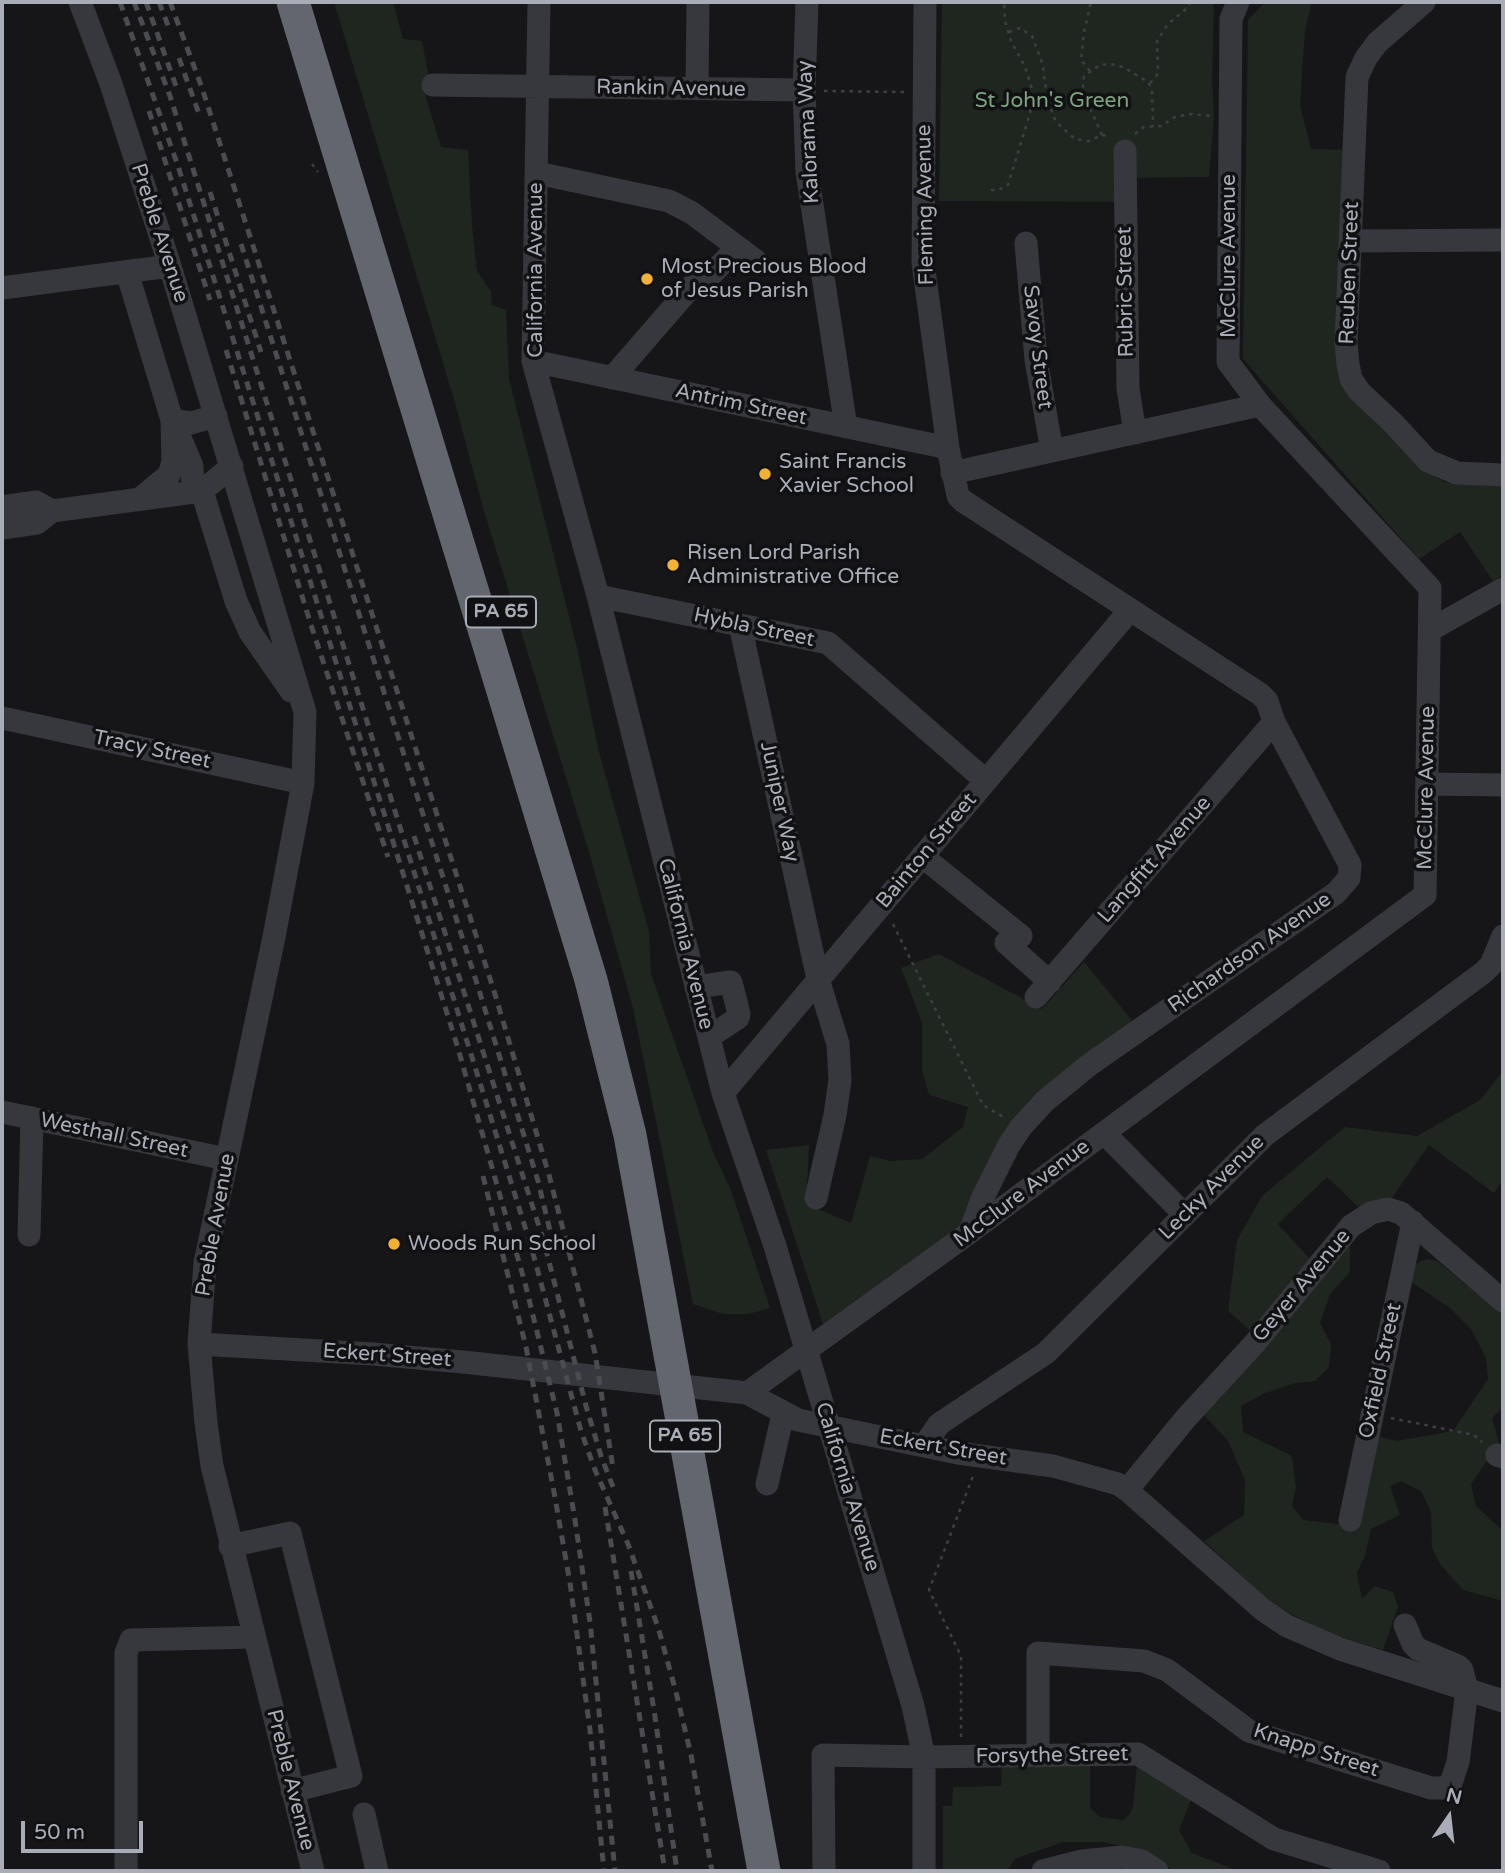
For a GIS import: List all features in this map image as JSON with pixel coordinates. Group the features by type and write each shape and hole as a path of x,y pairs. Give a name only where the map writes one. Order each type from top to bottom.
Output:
{"highway":[{"name":"PA 65","path":"293,2 591,980 657,1229"},
{"name":"PA 65","path":"318,2 610,973 646,1116 657,1229 732,1641 783,1871"},
{"name":"PA 65","path":"732,1641 764,1871"}],"street":[{"name":"Preble Avenue","path":"79,2 111,85 170,266 305,712 303,783 274,937 205,1263 199,1344 212,1466 313,1871"},
{"name":"California Avenue","path":"539,2 533,361 598,596 723,1093 775,1246 913,1706 924,1757 924,1871"},
{"path":"697,89 698,2"},
{"name":"Kalorama Way","path":"807,2 804,90 807,172 846,427"},
{"name":"Fleming Avenue","path":"925,2 923,263 948,449"},
{"name":"McClure Avenue","path":"747,1393 970,1233 1425,895 1430,588 1260,405 1228,362 1231,19 1238,2"},
{"name":"Reuben Street","path":"1424,2 1377,43 1357,77 1346,343 1351,379 1359,391 1428,461 1457,473 1503,475"},
{"name":"Rankin Avenue","path":"433,85 804,90"},
{"name":"Rubric Street","path":"1122,143 1128,388 1135,433"},
{"path":"537,173 669,201 692,214 755,261"},
{"path":"1352,241 1503,240"},
{"name":"Savoy Street","path":"1026,243 1036,360 1052,451"},
{"path":"612,378 691,287 714,272 737,247"},
{"path":"2,288 170,266"},
{"path":"127,272 172,420 192,466 197,491 236,601 250,632 305,712"},
{"name":"Antrim Street","path":"533,361 948,449"},
{"path":"952,473 1260,405"},
{"path":"172,420 191,423 216,416"},
{"path":"139,499 169,475 173,462 172,420"},
{"name":"Richardson Avenue","path":"948,449 955,488 962,502 1267,701 1274,722 1349,859 1350,872 1345,884 1089,1065 1045,1101 1021,1127 982,1199 970,1233"},
{"path":"2,528 37,523 52,511 197,491 232,466"},
{"path":"2,507 36,502 52,511"},
{"path":"1430,631 1503,589"},
{"name":"Hybla Street","path":"598,596 828,643 986,781"},
{"name":"Bainton Street","path":"723,1093 1130,610"},
{"path":"244,619 274,611"},
{"name":"Juniper Way","path":"740,625 818,979 838,1044 840,1080 816,1198"},
{"name":"Tracy Street","path":"2,718 303,783"},
{"name":"Langfitt Avenue","path":"922,856 1014,939 1043,990 1274,722"},
{"path":"1427,784 1503,785"},
{"name":"Lecky Avenue","path":"924,1446 939,1424 1046,1353 1265,1135 1484,972 1491,965 1503,936"},
{"path":"696,987 731,982 737,1004 738,1018 709,1037"},
{"name":"Westhall Street","path":"2,1112 226,1159"},
{"path":"29,1235 32,1118"},
{"path":"1104,1133 1185,1215"},
{"name":"Geyer Avenue","path":"1127,1490 1186,1418 1255,1343 1351,1226 1371,1213 1388,1209 1401,1213 1503,1301"},
{"name":"Oxfield Street","path":"1350,1520 1413,1223"},
{"name":"Eckert Street","path":"199,1344 450,1360 747,1393 798,1420 958,1453 1053,1466 1118,1484 1127,1490 1270,1616 1340,1649 1503,1701"},
{"path":"767,1484 783,1414"},
{"path":"230,1546 290,1533 297,1560 351,1776 292,1791"},
{"path":"1405,1625 1418,1649 1462,1670 1467,1690"},
{"path":"126,1871 126,1653 131,1640 254,1637"},
{"name":"Knapp Street","path":"1038,1756 1038,1653 1144,1661 1167,1670 1250,1731 1431,1788 1444,1788 1451,1783 1458,1762 1467,1690"},
{"name":"Forsythe Street","path":"824,1871 823,1755 962,1757 1138,1754 1273,1839 1379,1871"},
{"path":"364,1814 377,1871"},
{"path":"1043,1871 1082,1861 1122,1857 1142,1861 1157,1871"}],"path":[{"path":"991,190 1008,185 1030,113 1033,92 1005,21 1004,2"},
{"path":"1090,71 1081,60 1091,2"},
{"path":"1149,84 1158,71 1157,41 1168,24 1191,2"},
{"path":"1009,32 1020,28 1032,36 1043,65 1053,116 1058,124 1075,139 1089,141 1102,135"},
{"path":"1153,125 1152,90 1140,76 1124,67 1110,64 1100,65 1084,76 1085,97 1102,135 1122,143 1144,127 1161,125 1175,117 1190,114 1214,116"},
{"path":"804,90 908,92"},
{"path":"888,914 983,1105 1021,1127"},
{"path":"1372,1414 1474,1435 1500,1456"},
{"path":"962,1757 961,1656 929,1590 975,1468"}],"green space":[{"path":"334,2 393,2 403,39 422,41 428,73 426,98 441,147 468,150 477,271 491,291 492,305 506,310 509,379 577,648 599,752 649,931 651,974 713,1152 730,1188 770,1308 748,1314 723,1314 693,1304 633,1008 589,852 484,511 453,396"},
{"name":"St John's Green","path":"942,2 1214,2 1214,116 1209,177 1125,178 1125,202 939,201"},
{"path":"1265,2 1312,2 1305,30 1300,105 1311,149 1349,150 1341,358 1382,420 1430,474 1445,482 1503,485 1503,575 1493,581 1460,532 1419,559 1243,359 1248,20"},
{"path":"939,954 1042,1009 1084,962 1135,1024 1045,1092 968,1220 823,1324 766,1150 809,1145 806,1204 851,1223 870,1156 890,1161 922,1159 963,1127 968,1107 929,1095 922,1070 922,1022 901,968"},
{"path":"1503,1071 1503,1180 1494,1193 1429,1145 1391,1199 1358,1207 1327,1177 1278,1224 1309,1258 1329,1235 1350,1249 1350,1272 1330,1294 1320,1323 1331,1344 1329,1367 1315,1381 1295,1383 1263,1394 1241,1406 1243,1432 1292,1456 1296,1488 1292,1506 1303,1520 1356,1526 1375,1436 1397,1441 1453,1431 1488,1379 1486,1358 1471,1329 1450,1308 1403,1276 1406,1268 1427,1259 1437,1261 1503,1315 1503,1407 1492,1418 1499,1443 1471,1484 1476,1506 1503,1531 1503,1601 1463,1590 1440,1564 1432,1548 1431,1512 1421,1491 1401,1481 1390,1486 1400,1515 1371,1529 1365,1556 1357,1573 1362,1599 1375,1586 1393,1592 1398,1607 1383,1650 1326,1632 1272,1604 1204,1541 1244,1515 1245,1480 1228,1441 1203,1414 1262,1341 1228,1311 1237,1240 1262,1196 1345,1127 1417,1136 1480,1100"},
{"path":"1138,1754 1195,1790 1179,1830 1192,1853 1238,1871 1174,1871 1150,1854 1127,1847 1103,1842 1063,1842 1015,1859 1007,1871 943,1871 943,1806 952,1806 953,1787 1001,1786 1002,1757 1090,1755 1090,1808 1100,1817 1123,1820 1130,1814 1133,1806"}],"railway":[{"path":"120,2 178,166 390,832 457,1045 525,1283 557,1413 575,1520 590,1622 615,1871"},
{"path":"134,2 170,96 334,616 531,1246 581,1431 628,1544 658,1627 691,1755 712,1871"},
{"path":"146,2 177,89"},
{"path":"159,2 169,28"},
{"path":"170,2 202,88 494,991 549,1175 595,1353 613,1468"},
{"path":"179,58 199,114"},
{"path":"149,111 210,300"},
{"path":"210,192 261,352"},
{"path":"241,244 479,990 538,1181 552,1239"},
{"path":"226,350 311,625 388,857"},
{"path":"414,836 544,1242 586,1406 615,1492"},
{"path":"483,1176 526,1347 570,1583 590,1730 604,1871"},
{"path":"605,1507 665,1871"},
{"path":"631,1571 677,1871"}],"place":[{"name":"Most Precious Blood of Jesus Parish","path":"647,279"},
{"name":"Saint Francis Xavier School","path":"765,474"},
{"name":"Risen Lord Parish Administrative Office","path":"673,565"},
{"name":"Woods Run School","path":"394,1244"}]}
